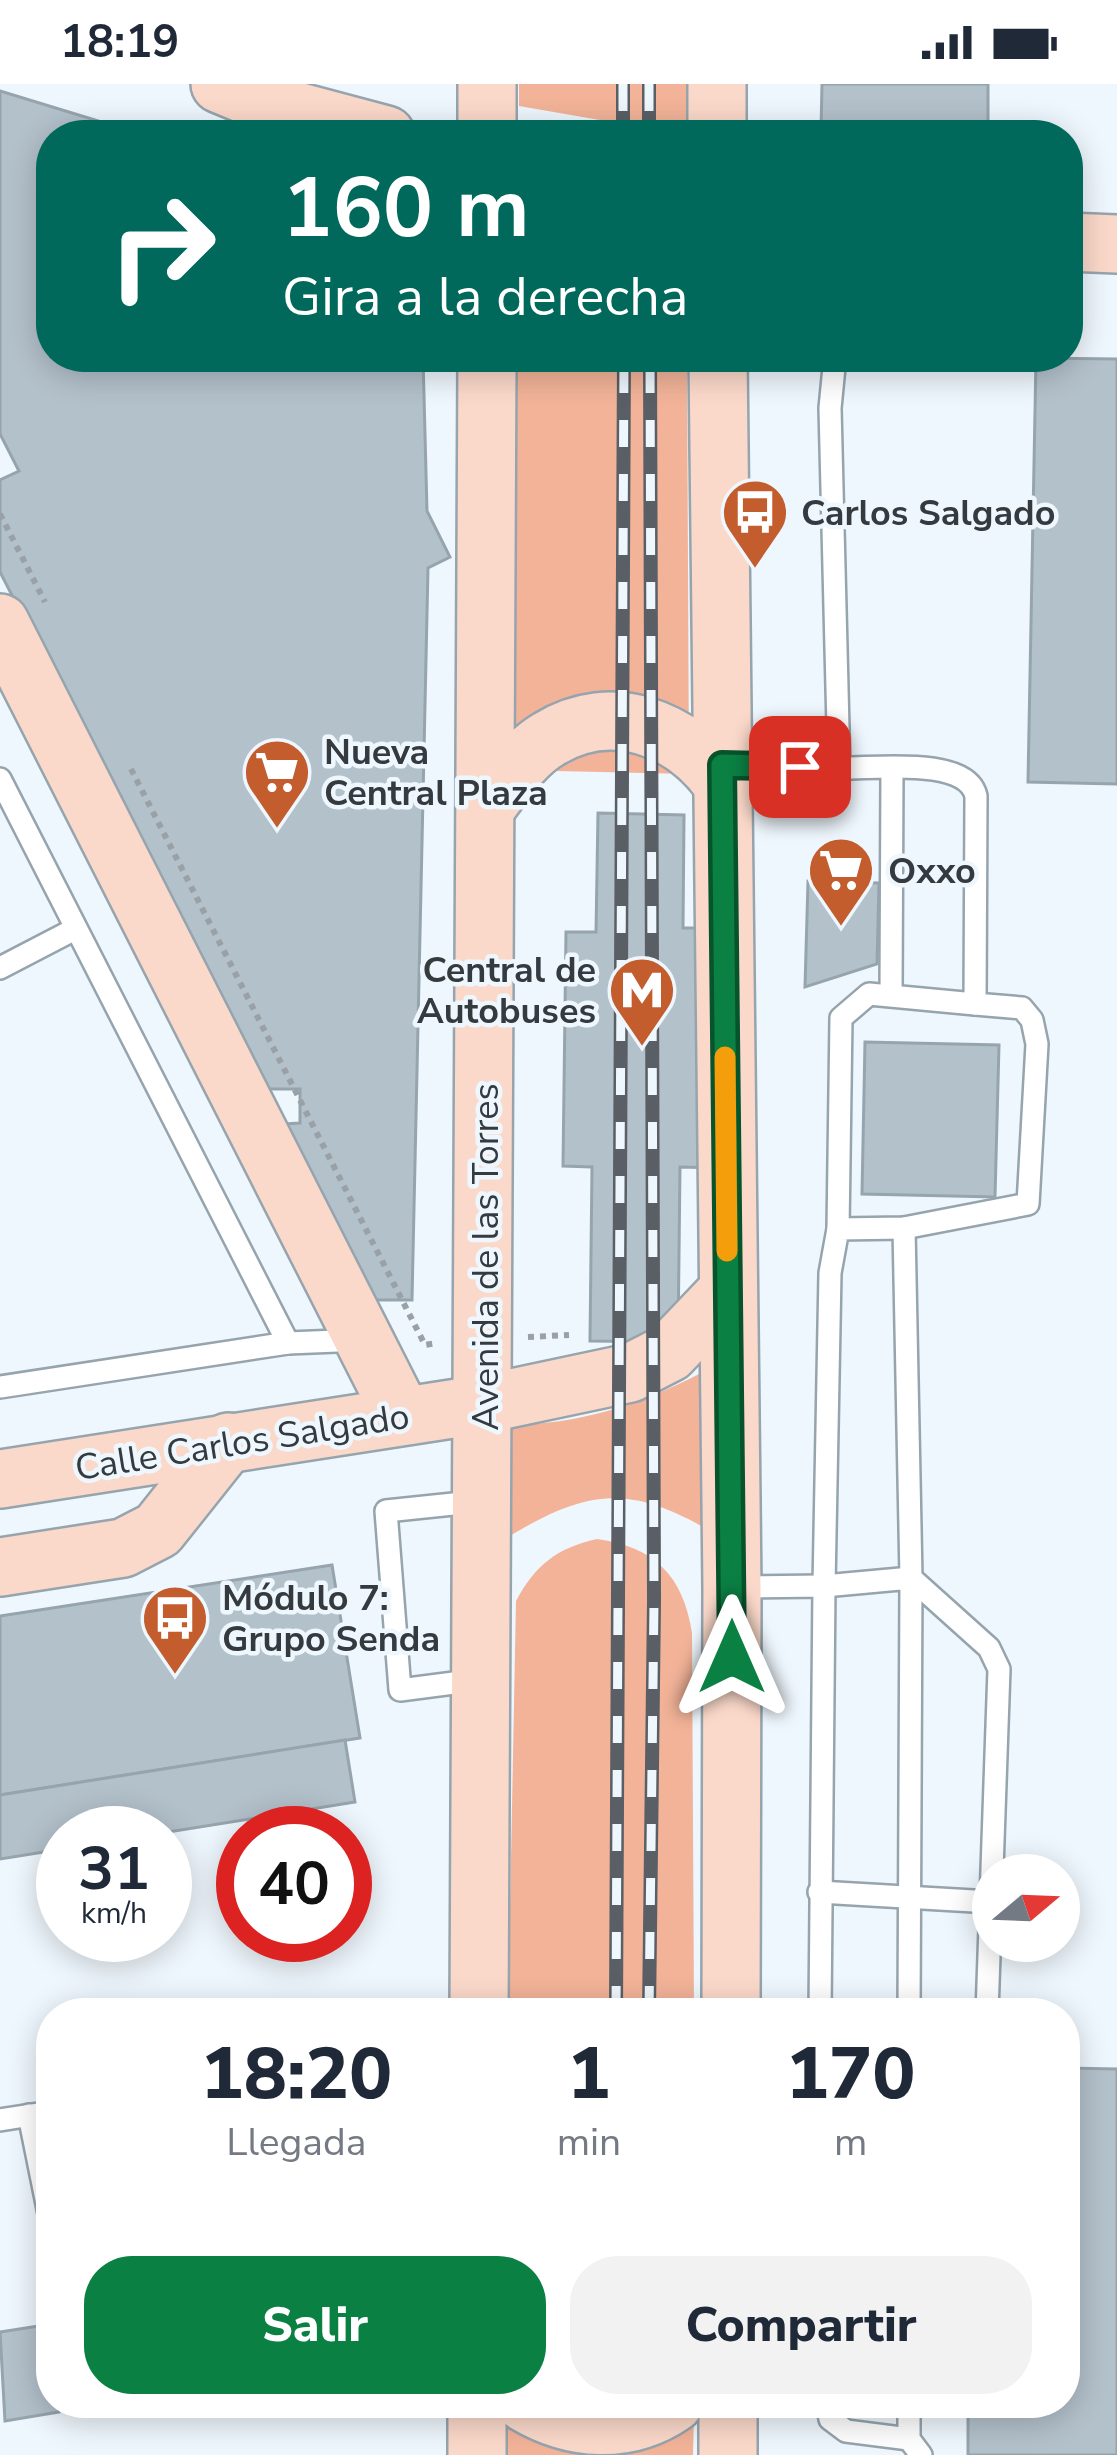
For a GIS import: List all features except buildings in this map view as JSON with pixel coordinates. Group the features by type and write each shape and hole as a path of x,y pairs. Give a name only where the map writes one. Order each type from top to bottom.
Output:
{"street":[{"path":"220,84 266,103 330,120"},
{"path":"487,84 487,120"},
{"path":"717,84 717,120"},
{"path":"1083,243 1117,244"},
{"name":"Avenida de las Torres","path":"479,1998 487,372"},
{"path":"718,372 732,1588 731,1998"},
{"path":"27,622 402,1415"},
{"path":"486,807 549,739 586,726 629,723 666,733 700,753 722,774"},
{"name":"Calle Carlos Salgado","path":"0,1479 484,1404 630,1373 669,1353 728,1292"},
{"path":"0,1567 123,1548 158,1530 228,1442"},
{"path":"477,2418 477,2455"},
{"path":"557,2418 590,2426 644,2418"},
{"path":"728,2418 728,2455"}],"lane":[{"path":"834,372 830,408 838,768"},
{"path":"722,774 838,768 954,770 974,787 975,1004"},
{"path":"891,994 892,769"},
{"path":"0,779 288,1343"},
{"path":"0,968 75,929"},
{"path":"820,1998 830,1273 838,1229 841,1018 860,998 891,994 1022,1007 1032,1020 1036,1044 1031,1199 1016,1208 904,1228 838,1229"},
{"path":"904,1228 910,1578 909,1998"},
{"path":"0,1387 288,1343 364,1340"},
{"path":"483,1679 400,1690 386,1511 484,1501"},
{"path":"732,1588 910,1578 998,1660 992,1854"},
{"path":"819,1892 972,1901"},
{"path":"988,1998 989,1962"},
{"path":"0,2120 36,2115"},
{"path":"830,2418 846,2431 915,2447"}],"path":[{"path":"0,514 27,622"},
{"path":"120,748 425,1345 485,1339"}],"shaded area":[{"path":"519,84 686,84 686,120 600,120 519,106"},
{"path":"513,372 687,372 689,774 512,770"},
{"path":"701,1373 703,1527 651,1504 605,1499 559,1510 508,1537 504,1425 557,1422 606,1411"},
{"path":"597,1539 650,1557 673,1580 688,1613 692,1633 694,1998 508,1998 516,1601 531,1577 570,1547"},
{"path":"505,2418 694,2418 693,2455 505,2455"}],"railway":[{"path":"623,84 623,120"},
{"path":"649,84 649,120"},
{"path":"616,1998 624,372"},
{"path":"649,1998 654,1602 650,372"}],"slow traffic":[{"path":"725,1057 727,1251"}],"place":[{"name":"Carlos Salgado","path":"755,571"},
{"name":"Nueva Central Plaza","path":"277,831"},
{"name":"Oxxo","path":"841,929"},
{"name":"Central de Autobuses","path":"642,1049"},
{"name":"Módulo 7: Grupo Senda","path":"175,1677"}],"route":[{"path":"732,1657 722,765 800,767"}]}
